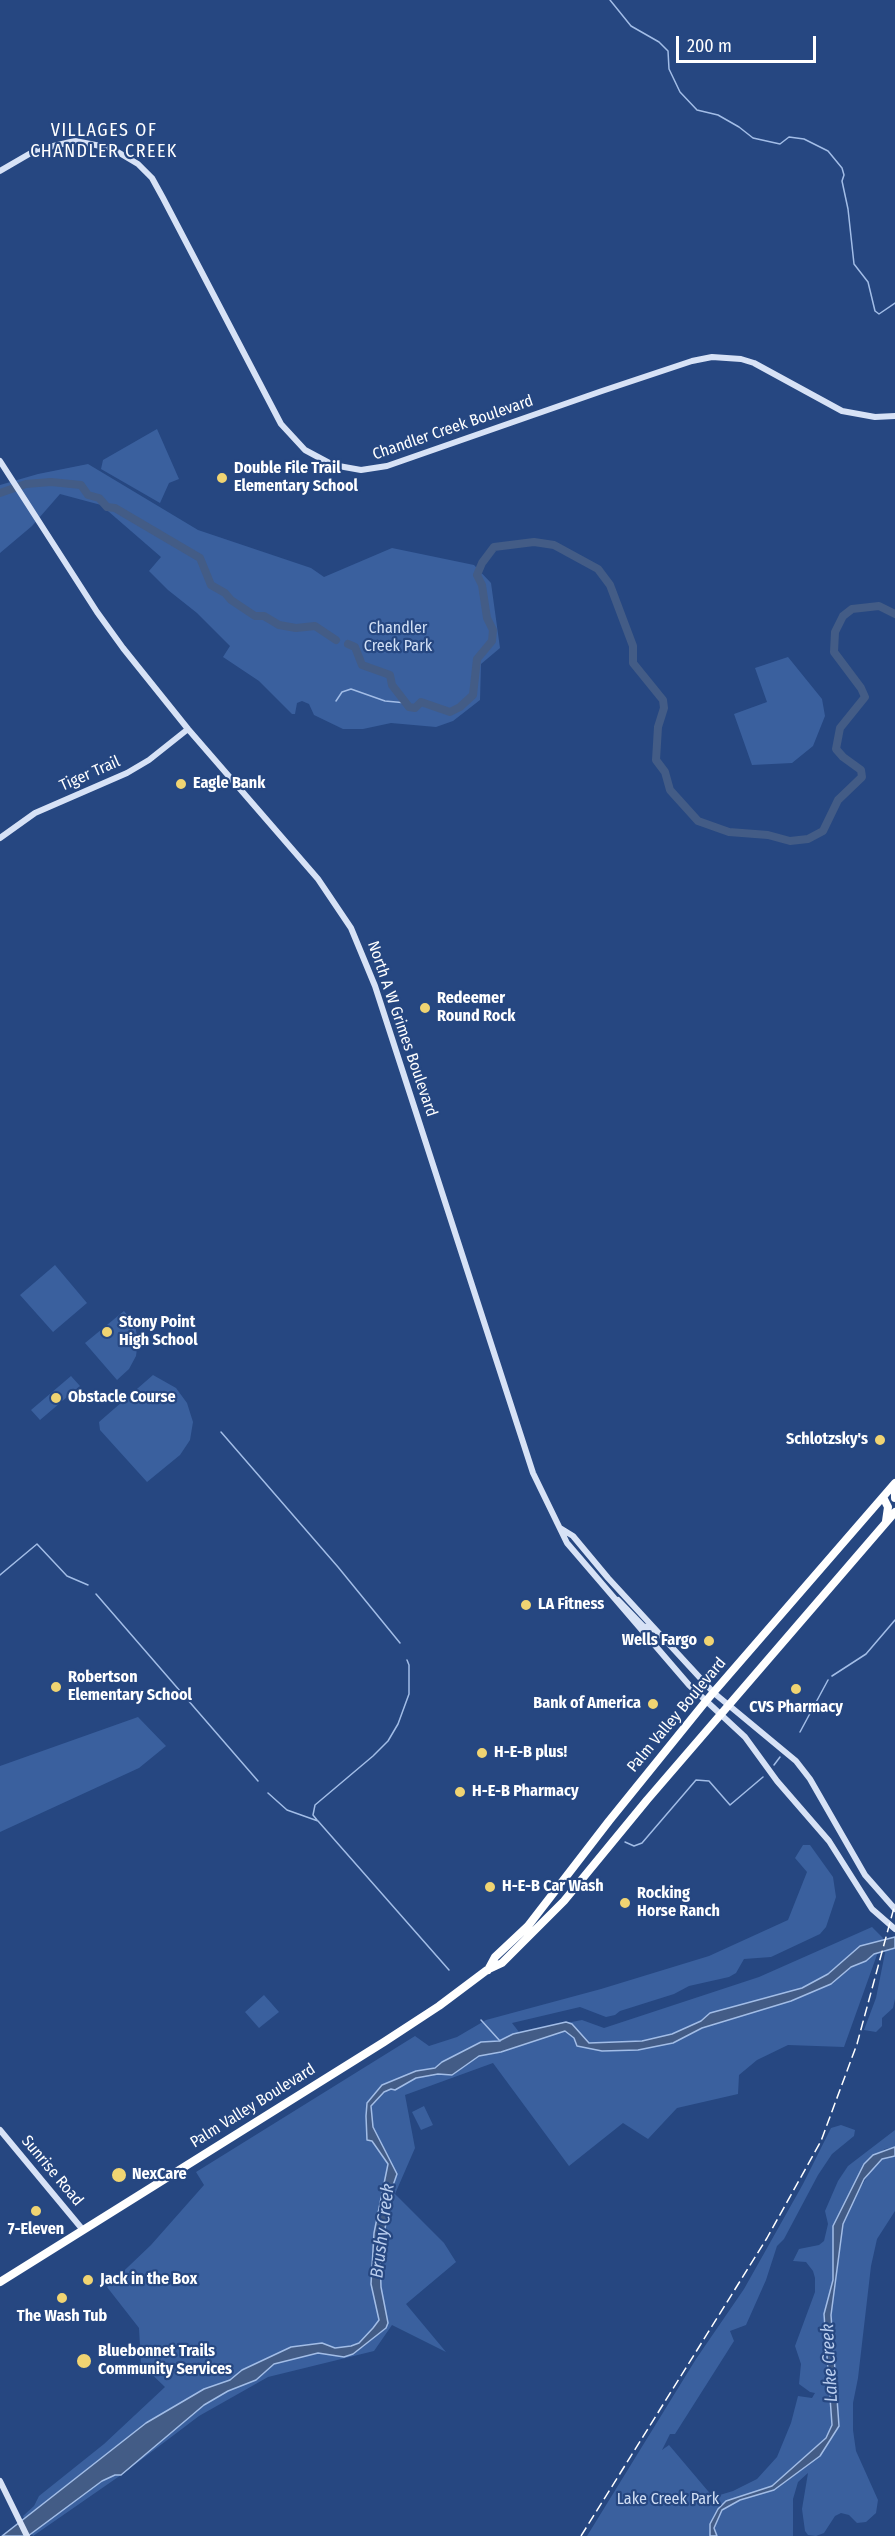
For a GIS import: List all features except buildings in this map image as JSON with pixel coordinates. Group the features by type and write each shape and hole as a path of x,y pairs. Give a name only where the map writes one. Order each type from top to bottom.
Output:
{"highway":[{"name":"Palm Valley Boulevard","path":"487,1970 495,1957 528,1926 706,1701 895,1483"},
{"path":"895,1493 895,1498"},
{"path":"884,1497 888,1501 885,1525"},
{"name":"Palm Valley Boulevard","path":"0,2282 384,2042 439,2006 487,1970 502,1963 517,1950 581,1880 895,1512"},
{"path":"581,1880 578,1873 579,1866 609,1827 609,1821"}],"main road":[{"name":"Chandler Creek Boulevard","path":"0,171 36,150 75,141 111,148 138,164 152,178 283,427 305,450 333,465 361,470 387,466 602,391 692,361 712,357 734,358 754,363 842,411 869,416 895,416"},
{"name":"North A W Grimes Boulevard","path":"0,461 98,615 188,729 330,894 363,953 534,1473 567,1543 673,1668 745,1737 777,1781 829,1841 873,1909 895,1929"},
{"name":"Tiger Trail","path":"0,838 35,813 127,773 149,760 188,729"},
{"name":"North A W Grimes Boulevard","path":"560,1528 573,1536 608,1578 714,1693 796,1761 810,1779 865,1875 893,1908"},
{"path":"608,1593 624,1605 643,1626 655,1630"},
{"name":"Sunrise Road","path":"0,2130 83,2230"},
{"path":"0,2481 27,2536"}],"green space":[{"path":"157,429 179,479 169,483 160,503 101,469 103,460"},
{"name":"Chandler Creek Park","path":"88,464 198,530 311,568 324,577 392,548 474,565 491,583 500,648 481,664 480,700 453,721 436,727 391,723 363,729 343,729 314,715 309,704 302,701 297,703 295,714 292,714 259,681 223,657 230,646 149,571 161,557 101,505 60,494 32,526 0,553 0,485 38,474"},
{"path":"788,657 822,699 825,716 813,746 792,763 752,765 734,714 767,702 755,668"},
{"path":"55,1265 87,1303 53,1332 20,1295"},
{"path":"124,1311 135,1325 138,1341 136,1356 129,1369 117,1380 85,1343"},
{"path":"153,1375 176,1388 187,1403 193,1422 190,1440 180,1455 147,1482 100,1430 99,1422"},
{"name":"Obstacle Course","path":"71,1376 80,1386 40,1420 31,1410"},
{"path":"138,1717 166,1746 139,1768 0,1832 0,1766"},
{"path":"803,1845 810,1845 833,1877 836,1897 826,1927 820,1934 771,1957 744,1959 736,1973 729,1977 689,1986 674,1994 620,2011 615,2015 606,2017 580,2007 512,2023 519,2032 582,2020 604,2028 759,1977 872,1927 883,1938 844,2047 788,2045 757,2060 739,2075 738,2094 677,2108 648,2139 623,2123 569,2166 493,2063 405,2095 415,2148 395,2194 444,2243 456,2262 406,2304 446,2352 392,2325 374,2351 268,2377 199,2416 121,2475 33,2536 23,2516 34,2506 39,2496 104,2444 165,2387 141,2364 139,2328 107,2287 151,2245 204,2185 196,2172 415,2036 429,2046 457,2037 486,2020 601,1989 709,1956 788,1920 807,1872 795,1858"},
{"path":"895,1944 893,2008 882,2018 882,2026 876,2032 864,2030 876,1998 886,1948"},
{"path":"264,1995 279,2012 259,2028 245,2012"},
{"path":"424,2106 433,2125 421,2130 412,2112"},
{"name":"Lake Creek Park","path":"841,2125 855,2130 854,2136 832,2154 818,2175 784,2239 777,2246 766,2280 746,2325 730,2331 734,2341 675,2434 670,2434 662,2450 669,2445 713,2497 733,2491 757,2479 777,2457 791,2423 798,2396 812,2398 815,2393 799,2384 801,2364 795,2346 815,2292 815,2278 806,2262 793,2261 799,2249 819,2245 824,2241 828,2224 825,2211 838,2181 848,2166 895,2130 895,2147 885,2149 864,2164 833,2226 833,2280 824,2314 832,2425 826,2438 772,2487 718,2509 710,2524 710,2536 587,2536 696,2359 744,2289 803,2184 831,2128"},
{"path":"895,2156 895,2211 877,2239 871,2266 853,2403 856,2451 878,2500 876,2513 866,2522 857,2523 849,2515 841,2513 835,2516 824,2533 816,2536 808,2535 805,2531 802,2509 808,2473 798,2482 793,2499 793,2536 717,2536 714,2528 721,2510 740,2500 774,2490 808,2465 839,2426 831,2315 843,2224 872,2168 882,2159"}],"water":[{"name":"Brushy Creek","path":"895,1937 895,1948 874,1954 866,1961 851,1967 831,1984 791,2001 702,2028 673,2043 638,2050 602,2051 577,2046 574,2038 565,2031 501,2052 479,2056 452,2075 438,2074 416,2078 395,2090 384,2092 371,2106 373,2127 397,2174 390,2194 380,2255 381,2287 388,2323 386,2328 353,2354 344,2357 318,2353 274,2364 256,2380 228,2391 204,2405 121,2475 115,2475 102,2481 28,2536 2,2536 146,2423 204,2389 230,2380 242,2370 291,2347 322,2343 335,2348 351,2346 359,2343 373,2328 379,2320 371,2284 374,2233 388,2164 372,2141 367,2140 366,2116 367,2103 382,2085 416,2071 435,2068 481,2042 499,2041 513,2034 566,2022 572,2024 589,2043 642,2041 672,2034 701,2021 710,2013 802,1988 828,1974 860,1946"},
{"name":"Lake Creek","path":"895,2147 895,2156 882,2159 864,2179 843,2224 831,2315 839,2426 820,2456 774,2490 740,2500 722,2510 714,2528 717,2536 710,2536 710,2524 718,2509 726,2501 772,2486 826,2438 832,2425 824,2314 833,2280 833,2226 864,2164 873,2155"}],"waterway":[{"path":"610,0 631,26 659,42 668,51 669,69 680,92 697,110 718,115 753,138 780,144 789,137 804,139 828,151 842,168 844,175 842,181 848,209 854,264 868,282 875,311 879,314 895,303"},
{"path":"0,493 26,484 51,482 81,485 88,495 99,498 107,507 115,508 200,558 211,585 255,616 264,616 279,625 296,628 315,626 336,640"},
{"path":"348,644 355,647 362,665 390,675 392,685 409,707 415,708 421,702 450,712 460,707 473,695 477,659 492,641 493,630 487,618 482,585 477,575 482,563 494,547 534,542 554,545 598,569 610,585 633,646 633,663 663,700 664,708 658,727 656,760 665,772 670,790 698,821 729,832 768,835 790,841 808,839 823,831 838,800 862,777 861,770 836,749 840,728 865,697 861,688 834,652 835,632 843,616 852,609 879,606 895,614"},
{"path":"336,701 342,692 351,689 385,701 407,703"},
{"path":"221,1432 338,1567 400,1643"},
{"path":"0,1575 37,1544 67,1576 88,1585"},
{"path":"96,1594 258,1781"},
{"path":"832,1676 866,1654 895,1620"},
{"path":"317,1820 313,1815 315,1805 373,1756 388,1741 398,1724 409,1694 407,1660"},
{"path":"800,1732 828,1680"},
{"path":"774,1765 780,1757"},
{"path":"625,1842 634,1846 642,1843 696,1780 709,1781 730,1805 763,1777"},
{"path":"268,1793 287,1810 318,1821 449,1970"},
{"path":"481,2020 500,2041"}],"railway":[{"path":"581,2536 767,2238 821,2141 857,2044 895,1904"}],"place":[{"name":"Double File Trail Elementary School","path":"222,478"},
{"name":"Eagle Bank","path":"181,784"},
{"name":"Redeemer Round Rock","path":"425,1008"},
{"name":"Stony Point High School","path":"107,1332"},
{"name":"Obstacle Course","path":"56,1398"},
{"name":"Schlotzsky's","path":"880,1440"},
{"name":"LA Fitness","path":"526,1605"},
{"name":"Wells Fargo","path":"709,1641"},
{"name":"Robertson Elementary School","path":"56,1687"},
{"name":"CVS Pharmacy","path":"796,1689"},
{"name":"Bank of America","path":"653,1704"},
{"name":"H-E-B plus!","path":"482,1753"},
{"name":"H-E-B Pharmacy","path":"460,1792"},
{"name":"H-E-B Car Wash","path":"490,1887"},
{"name":"Rocking Horse Ranch","path":"625,1903"},
{"name":"NexCare","path":"119,2175"},
{"name":"7-Eleven","path":"36,2211"},
{"name":"Jack in the Box","path":"88,2280"},
{"name":"The Wash Tub","path":"62,2298"},
{"name":"Bluebonnet Trails Community Services","path":"84,2361"}],"district":[{"name":"VILLAGES OF CHANDLER CREEK","path":"104,141"}]}
